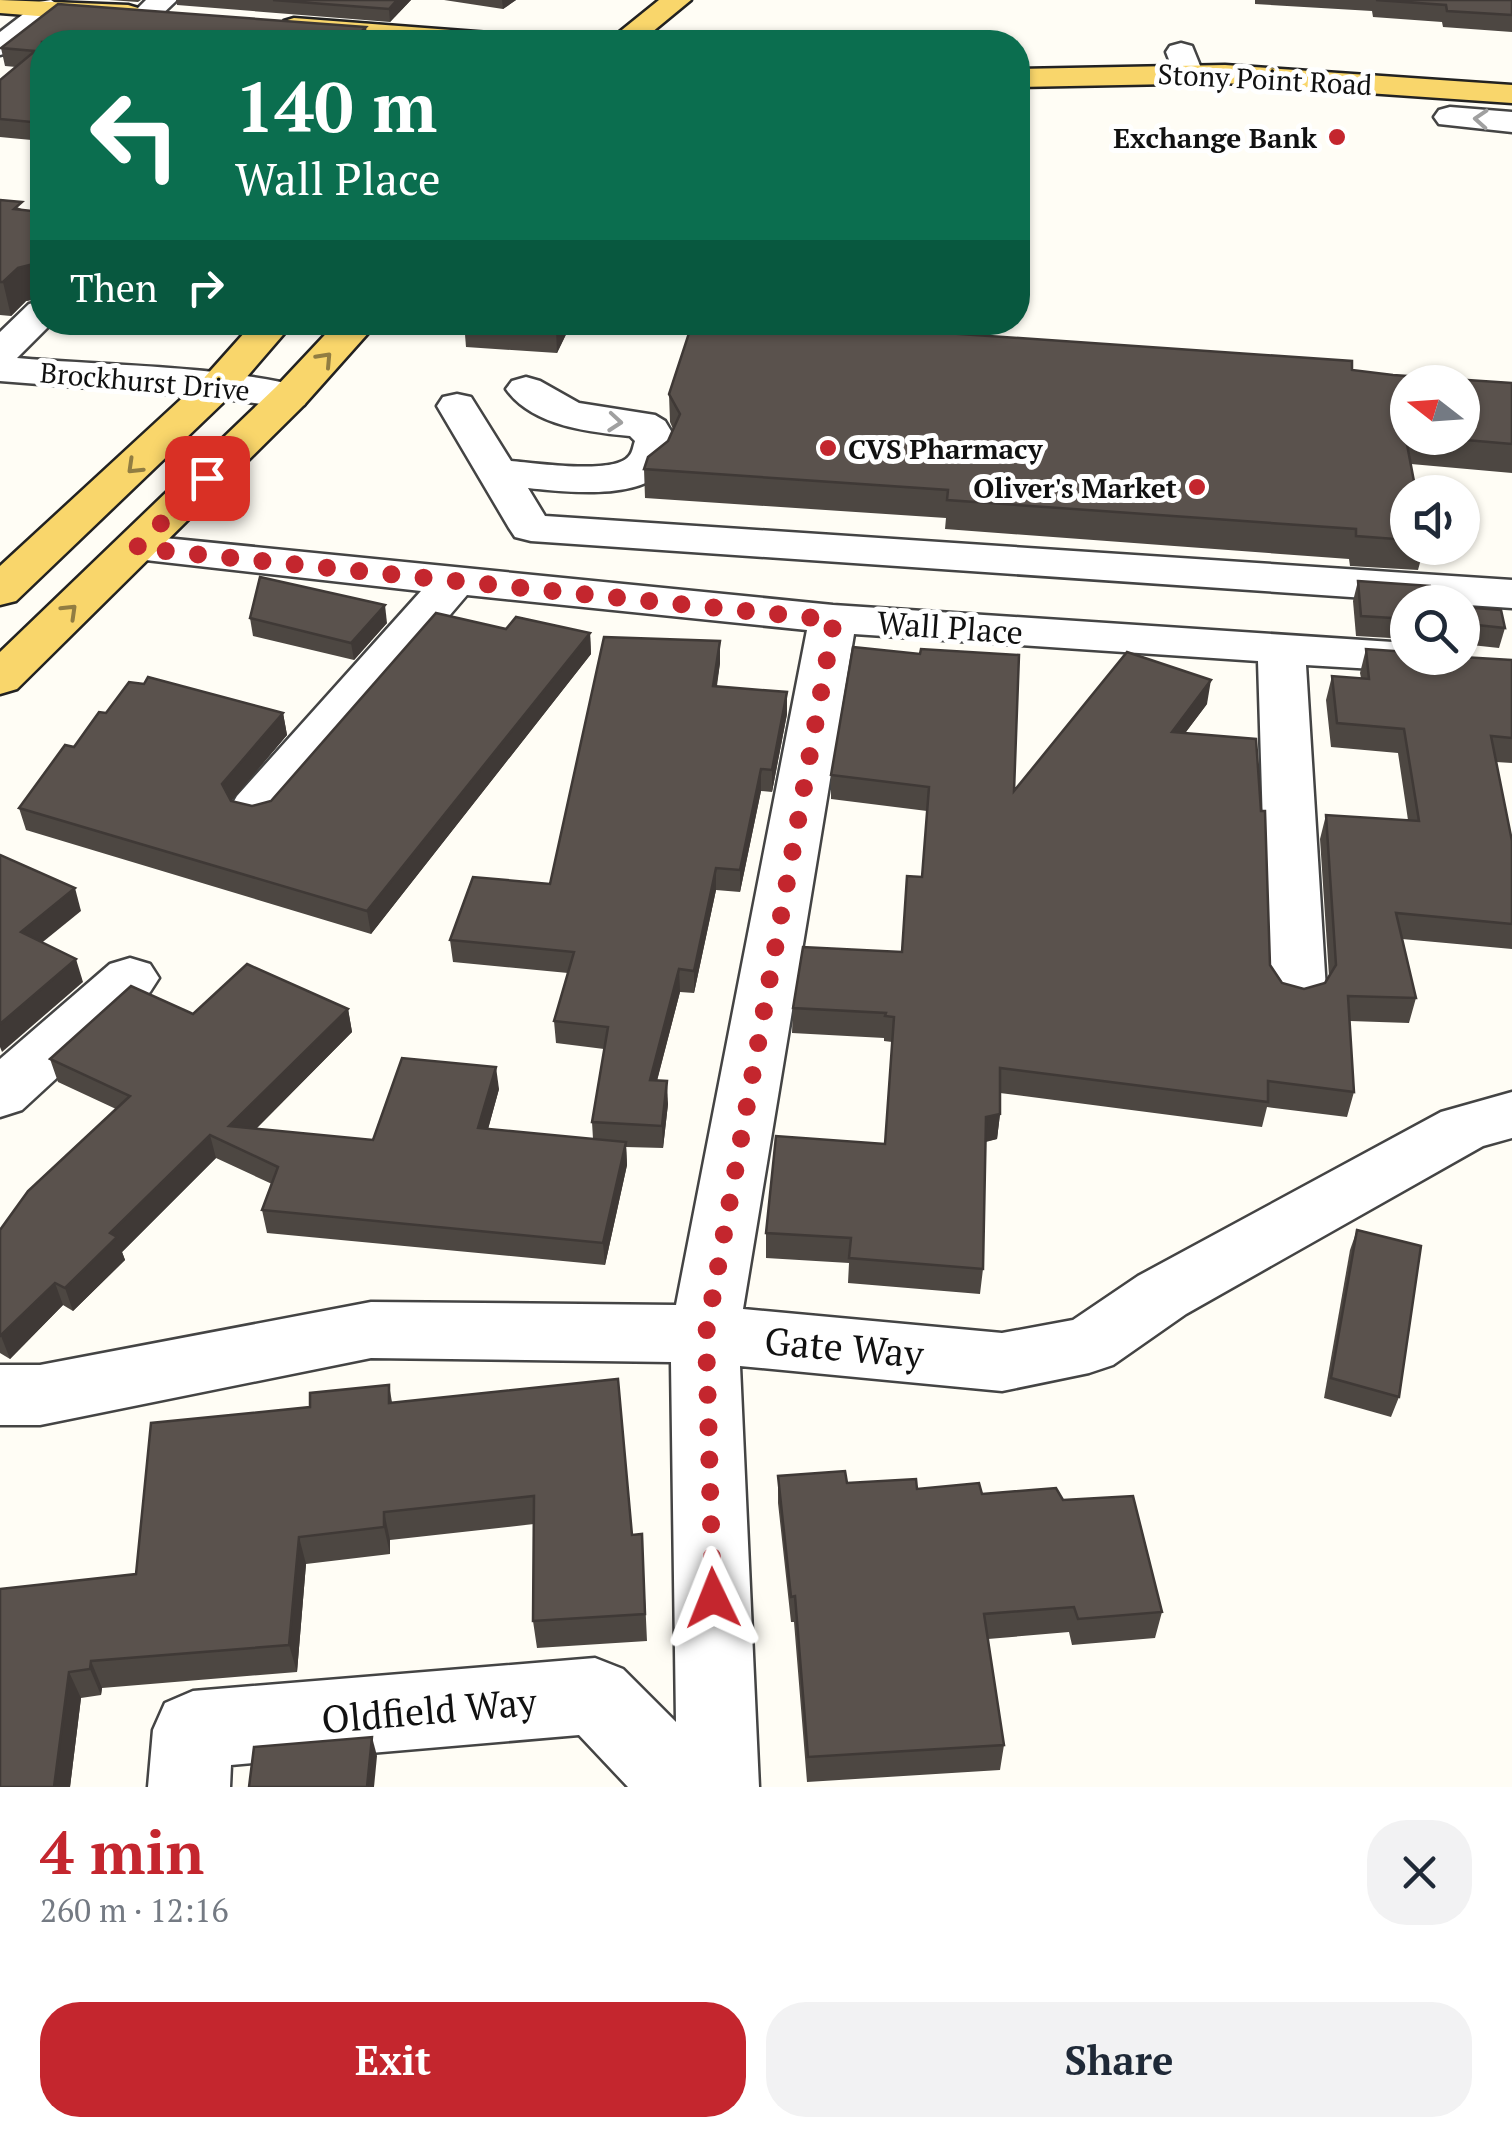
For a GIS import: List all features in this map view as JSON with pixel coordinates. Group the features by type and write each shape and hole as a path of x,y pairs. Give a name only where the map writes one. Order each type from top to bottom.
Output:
{"main road":[{"path":"638,30 677,0"},
{"path":"0,4 163,11"},
{"path":"260,24 337,30"},
{"name":"Stony Point Road","path":"1030,77 1304,56 1512,70"},
{"name":"Stony Point Road","path":"1030,57 1184,63 1512,94"},
{"path":"0,590 218,386 263,335"},
{"path":"0,679 290,396 347,335"}],"street":[{"path":"0,46 50,8"},
{"path":"1450,117 1512,122"},
{"path":"0,353 30,324"},
{"name":"Brockhurst Drive","path":"0,369 218,386 290,396"},
{"path":"497,472 590,480 634,472 647,464 656,440 640,424 566,413 541,403 526,389"},
{"path":"457,406 532,528 1512,594"},
{"name":"Wall Place","path":"136,548 834,620 1390,657"},
{"path":"256,808 454,582"},
{"path":"718,1787 706,1334 834,620"},
{"path":"1281,649 1297,990"},
{"path":"0,1094 130,978"},
{"name":"Gate Way","path":"0,1395 40,1395 371,1330 706,1334 1002,1362 1089,1345 1162,1295 1463,1129 1512,1114"},
{"name":"Oldfield Way","path":"188,1787 193,1730 594,1696 684,1787"}],"building":[{"path":"273,0 397,0 389,9"},
{"path":"1376,0 1512,0 1512,15 1447,11 1446,5"},
{"path":"58,4 366,27 30,30 30,51 1,48"},
{"path":"30,55 30,122 0,119 0,80"},
{"path":"0,200 22,202 14,209 30,211 30,265 18,268 0,282"},
{"path":"688,335 975,335 1352,361 1352,370 1390,375 1390,455 1409,455 1413,475 1390,475 1390,539 1356,536 1356,529 947,500 948,490 644,469 648,457 668,441 680,414 669,394"},
{"path":"1480,381 1512,383 1512,444 1480,441"},
{"path":"260,577 385,605 351,643 250,618"},
{"path":"1358,581 1416,585 1390,585 1390,618 1361,616"},
{"path":"1480,608 1501,610 1505,628 1480,625"},
{"path":"436,613 506,629 516,617 590,633 367,911 19,808 65,745 74,747 99,712 106,713 129,682 144,684 148,677 283,713 222,784 231,801 252,806 271,801"},
{"path":"604,637 720,641 713,686 787,692 772,770 761,769 740,870 716,868 694,971 679,969 650,1080 667,1081 662,1126 592,1122 608,1027 554,1021 574,952 450,940 473,877 550,884"},
{"path":"853,647 920,654 921,649 1019,655 1014,791 1127,652 1211,680 1172,732 1256,739 1261,811 1265,811 1270,965 1282,983 1304,989 1325,983 1336,965 1326,815 1419,821 1404,729 1337,723 1332,676 1369,679 1366,649 1390,651 1390,675 1480,675 1480,658 1512,660 1512,738 1491,736 1512,841 1512,924 1396,913 1416,998 1348,996 1354,1092 1268,1081 1268,1102 1000,1068 1000,1114 986,1117 983,1269 849,1258 851,1238 766,1233 776,1136 885,1144 894,1017 885,1016 886,1013 793,1008 803,947 902,952 907,876 922,877 929,787 831,775"},
{"path":"0,855 75,888 21,932 76,959 0,1024"},
{"path":"247,964 348,1009 229,1126 373,1140 402,1058 496,1067 478,1128 626,1142 603,1243 262,1210 278,1167 210,1135 110,1233 117,1237 65,1288 55,1283 0,1336 0,1230 28,1191 130,1096 50,1059 131,986 193,1014"},
{"path":"1357,1230 1421,1246 1399,1397 1331,1378"},
{"path":"618,1379 632,1535 642,1534 645,1614 533,1621 534,1496 384,1512 384,1527 299,1537 289,1645 91,1661 90,1669 69,1672 54,1787 0,1787 0,1589 136,1574 151,1423 310,1407 310,1393 389,1385 389,1403"},
{"path":"845,1471 847,1483 916,1479 917,1489 979,1483 982,1494 1056,1488 1063,1500 1133,1496 1162,1612 1078,1619 1074,1607 984,1614 1004,1745 808,1757 795,1596 791,1597 778,1476"},
{"path":"372,1737 367,1787 249,1787 254,1747"}],"place":[{"name":"Exchange Bank","path":"1337,137"},
{"name":"CVS Pharmacy","path":"828,448"},
{"name":"Oliver's Market","path":"1197,487"}],"route":[{"path":"207,478 136,548 834,620 706,1334 713,1598"}]}
